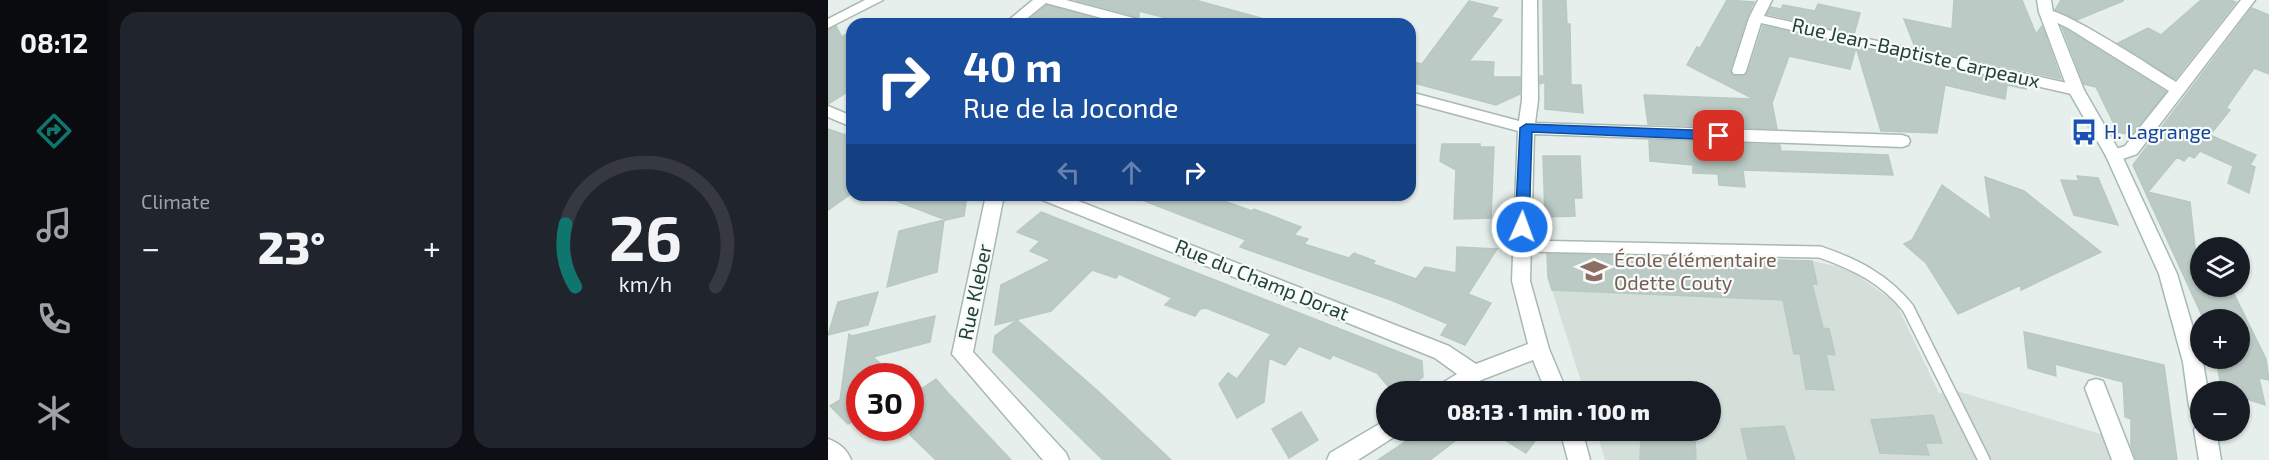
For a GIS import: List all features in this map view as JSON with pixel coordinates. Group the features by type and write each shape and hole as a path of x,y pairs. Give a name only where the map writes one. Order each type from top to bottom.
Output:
{"street":[{"path":"828,24 876,0"},
{"path":"1018,18 1041,0"},
{"path":"1051,0 1118,18"},
{"path":"1530,0 1530,100 1526,128 1521,281 1539,349 1552,381"},
{"path":"1739,71 1756,18 1765,0"},
{"path":"2114,156 2131,150 2248,0"},
{"path":"2045,6 2179,90"},
{"path":"2045,6 2076,90 2114,156 2168,274 2193,362 2196,381"},
{"name":"Rue Jean-Baptiste Carpeaux","path":"1756,18 2076,90"},
{"path":"1416,99 1526,128 1558,131 1902,141"},
{"path":"828,111 846,119"},
{"name":"Rue Kleber","path":"994,201 962,354 1058,460"},
{"name":"Rue du Champ Dorat","path":"1061,201 1442,352 1474,374"},
{"path":"1463,381 1474,374 1539,349"},
{"path":"2096,388 2123,460"},
{"path":"1338,460 1376,436"},
{"path":"1574,441 1579,460"},
{"path":"2207,441 2210,460"},
{"path":"828,448 840,460"}],"lane":[{"path":"1522,246 1820,252 1854,263 1897,292 1908,308 1984,460"}],"shaded area":[{"path":"1547,251 1812,261 1849,269 1896,303 1939,393 1957,391 2104,435 2114,460 1605,460 1599,441 1721,441 1721,381 1581,381 1552,290"}],"building":[{"path":"1075,0 1195,0 1261,18 1166,18 1139,11 1139,17"},
{"path":"1543,0 1566,0 1567,24 1570,24 1571,85 1581,85 1583,113 1545,109 1545,82 1540,84 1540,76 1544,76"},
{"path":"1727,0 1754,2 1730,70 1732,75 1744,76 1748,72 1763,26 1856,47 1850,69 1789,56 1772,103 1777,129 1648,124 1644,95 1754,99 1687,65 1697,47 1700,48"},
{"path":"1954,0 2022,0 2036,34 2042,26 2061,79 1915,47 1904,19 1952,29"},
{"path":"2061,0 2123,1 2077,20 2055,10"},
{"path":"2201,0 2236,2 2175,79 2118,43 2148,28 2161,35"},
{"path":"1469,1 1498,8 1491,17 1502,20 1469,61 1494,62 1493,77 1520,77 1520,94 1496,105 1416,84 1416,62 1422,64"},
{"path":"1818,4 1860,13 1854,34 1767,14 1771,7 1781,9 1783,5 1815,11"},
{"path":"1047,5 1094,18 1031,18"},
{"path":"2252,8 2269,15 2269,74 2254,68 2226,108 2230,110 2210,135 2256,155 2250,165 2255,167 2249,193 2228,183 2233,166 2200,151 2194,158 2189,155 2184,161 2177,157 2148,192 2190,202 2194,237 2190,237 2190,289 2133,165"},
{"path":"836,26 842,37 846,34 846,93 828,104 828,30"},
{"path":"2062,27 2166,92 2131,135 2118,132 2096,87 2084,84"},
{"path":"1856,47 2026,86 2026,89 2007,85 2005,99 1945,85 1937,133 1881,131"},
{"path":"828,129 846,135 846,197 828,210"},
{"path":"1649,140 1780,145 1781,151 1888,155 1893,175 1743,170 1745,187 1719,185 1718,174 1693,173 1693,165 1650,161"},
{"path":"1442,144 1480,144 1480,147 1494,147 1491,218 1454,219 1456,170 1440,161"},
{"path":"1543,156 1580,156 1582,198 1574,198 1575,216 1545,217"},
{"path":"2077,176 2098,178 2118,225 2074,215 2061,180 2079,181"},
{"path":"1985,177 2024,191 2101,252 2021,290 2021,285 1958,314 1926,263 1904,244 1912,240 1942,185 1991,220"},
{"path":"896,201 966,201 964,216 946,220"},
{"path":"1144,201 1224,201 1252,211 1254,209 1301,227 1294,235 1308,239 1304,244 1349,258 1354,253 1375,261 1373,264 1416,279 1425,267 1456,273 1457,247 1497,249 1468,294 1491,303 1465,345 1441,335 1448,324 1391,300 1240,247 1246,240"},
{"path":"1041,212 1422,361 1423,377 1417,381 1384,381 1377,373 1333,355 1330,359 1299,346 1285,365 1269,358 1264,402 1237,418 1219,384 1228,373 1237,379 1271,334 1206,308 1200,309 1195,316 1165,305 1172,298 1119,274 1116,278 1092,270 1051,311 995,325 1001,285 1051,260 1030,251 1040,241 1017,232"},
{"path":"944,220 937,272 887,287 899,231"},
{"path":"1547,254 1812,261 1817,284 1812,284 1823,328 1829,329 1835,355 1826,354 1834,390 1806,389 1800,354 1794,354 1783,300 1552,290 1548,277"},
{"path":"878,292 868,325 828,335 838,302"},
{"path":"2193,297 2235,297 2241,309 2199,309"},
{"path":"935,316 930,342 873,357 880,363 846,363 846,422 830,406 840,400 849,334 852,336"},
{"path":"1017,320 1100,393 1171,460 1103,460 993,352 995,336"},
{"path":"2250,327 2266,359 2269,380 2259,378 2265,405 2250,400 2250,381 2220,381 2218,369 2250,369"},
{"path":"2024,332 2164,365 2177,460 2136,460 2131,445 2131,419 2125,417 2123,382 2055,364 2056,376 2028,368"},
{"path":"936,379 1011,460 936,460 916,441 924,441 924,387"},
{"path":"1301,412 1318,440 1289,458 1272,429"},
{"path":"1933,415 1942,443 1925,443 1929,455 1880,453 1871,420"},
{"path":"1784,426 1795,460 1748,460 1741,429"},
{"path":"1406,441 1455,441 1430,460 1378,460"},
{"path":"1507,441 1535,441 1526,453"},
{"path":"1641,441 1695,441 1696,460 1640,460"}],"place":[{"name":"H. Lagrange","path":"2084,132"},
{"name":"École élémentaire Odette Couty","path":"1594,271"}],"route":[{"path":"1522,227 1526,128 1719,136"}]}
